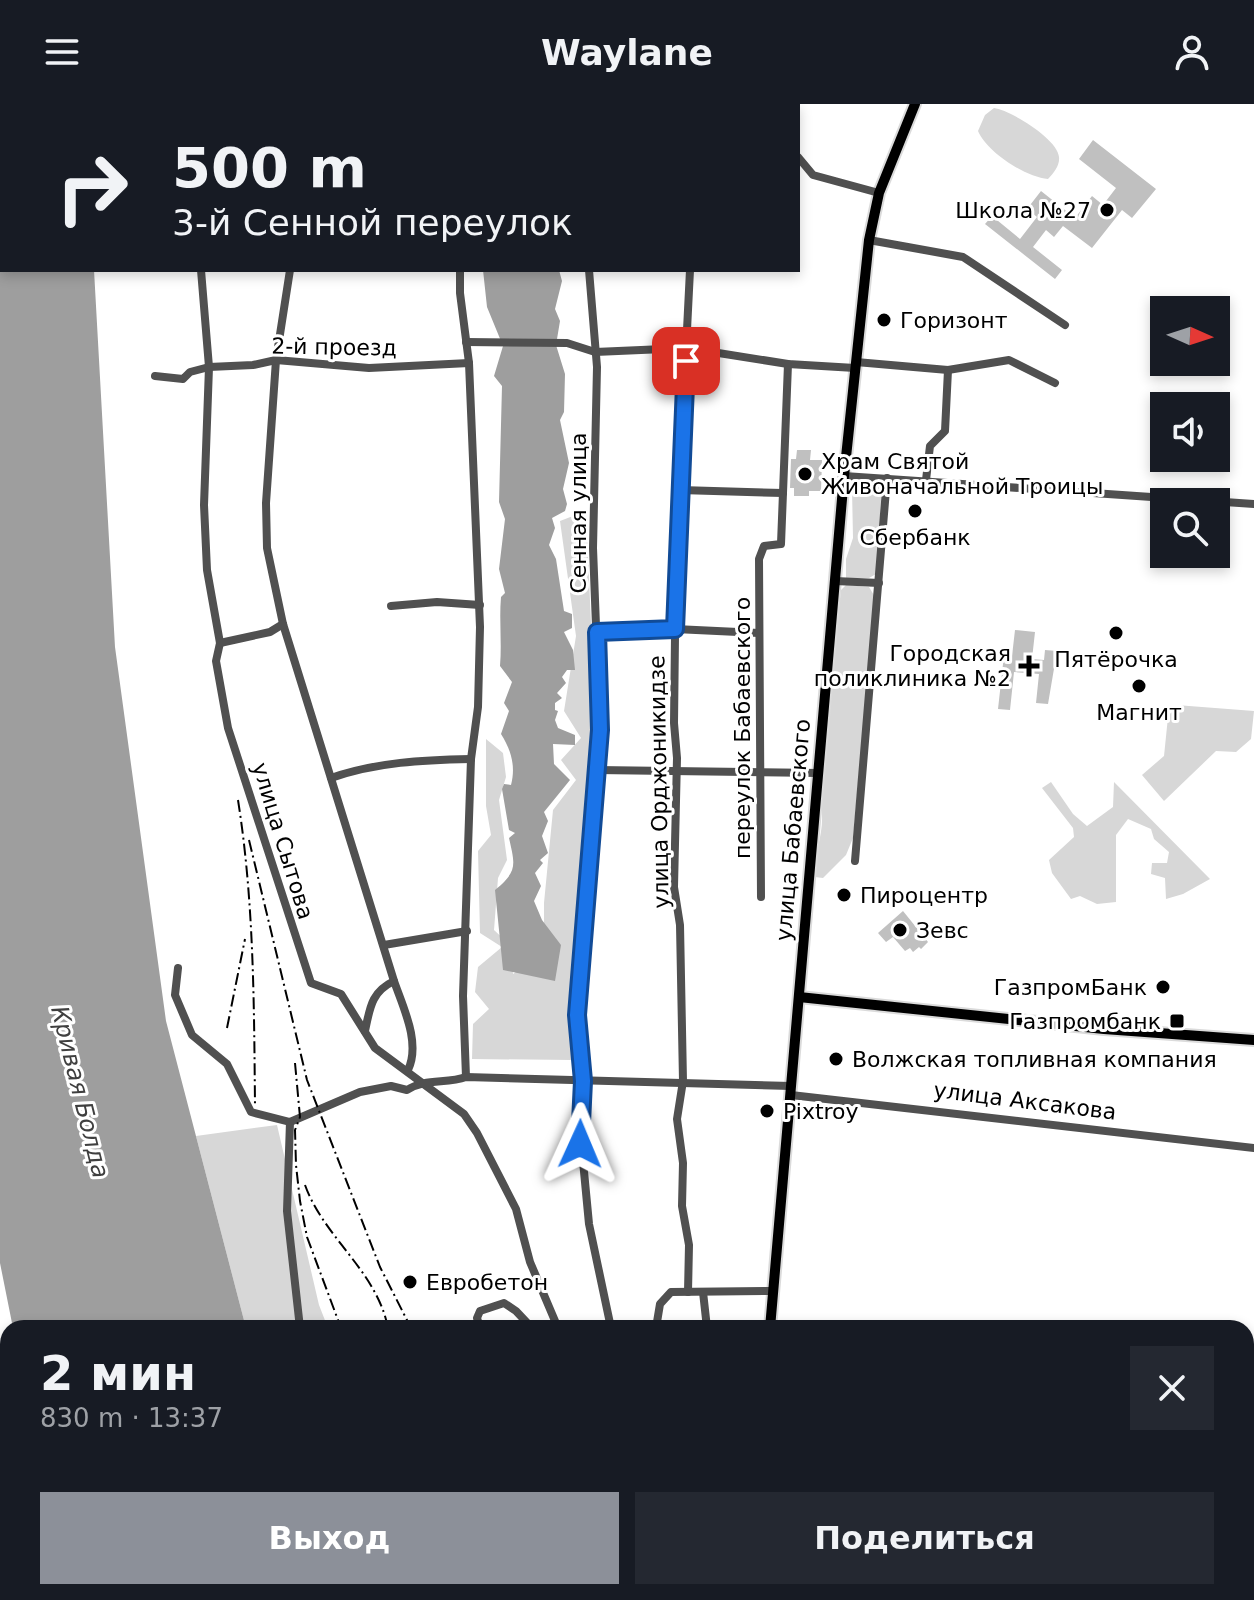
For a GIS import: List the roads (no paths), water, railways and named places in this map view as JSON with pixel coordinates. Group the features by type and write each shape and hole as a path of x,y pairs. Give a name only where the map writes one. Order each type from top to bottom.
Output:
{"main road":[{"name":"улица Бабаевского","path":"771,1320 844,476 869,240 879,193 915,104"},
{"path":"799,997 1104,1029 1254,1040"}],"street":[{"path":"800,159 813,175 879,193"},
{"path":"869,240 963,257 1065,325"},
{"name":"улица Сытова","path":"201,272 209,367 204,505 207,570 220,643 216,661 228,728 311,983 341,994 375,1048 464,1114 516,1209 530,1262 555,1320"},
{"path":"290,272 276,360 267,490 267,548 283,624 354,860 411,1033 411,1063 408,1070"},
{"path":"460,272 469,363 480,605 478,707 471,759 463,996 466,1077"},
{"name":"Сенная улица","path":"589,272 597,416 593,548 600,730 577,1015 583,1081 579,1119 581,1170 609,1320"},
{"name":"улица Орджоникидзе","path":"688,1292 689,1245 682,1206 683,1163 677,1119 683,1081 680,925 674,887 677,772 675,629 690,272"},
{"path":"466,342 567,343 595,352 687,348 788,364 948,370 1009,360 1055,383"},
{"name":"2-й проезд","path":"155,376 183,379 190,372 209,367 253,365 276,360 369,368 469,363"},
{"path":"680,490 783,493 788,364"},
{"path":"926,480 930,446 945,431 948,370"},
{"path":"844,476 1254,504"},
{"path":"855,861 887,478"},
{"name":"переулок Бабаевского","path":"761,897 759,559 764,546 781,544 783,493"},
{"path":"835,581 879,583"},
{"path":"391,606 437,602 480,605"},
{"path":"220,643 270,632 283,624"},
{"path":"597,632 675,629 759,633"},
{"path":"331,778 355,770 410,760 471,759"},
{"path":"597,770 819,773"},
{"path":"384,945 467,931"},
{"path":"178,968 175,995 192,1035 227,1064 251,1112 290,1122 287,1211 299,1320"},
{"path":"365,1031 372,997 381,987 394,981"},
{"name":"улица Аксакова","path":"290,1122 360,1092 391,1086 407,1090 423,1082 449,1083 466,1077 683,1081 791,1090 1254,1148"},
{"path":"657,1320 660,1304 671,1292 774,1291"},
{"path":"703,1292 706,1320"},
{"path":"478,1320 480,1311 504,1303 524,1320"}],"water":[{"name":"Кривая Болда","path":"0,272 94,272 115,647 166,1021 244,1320 11,1320 0,1263"},
{"path":"483,272 560,272 562,281 555,309 560,321 556,345 565,374 564,412 560,420 569,463 563,489 567,504 565,511 552,518 555,528 549,545 556,559 564,611 572,614 572,628 564,632 573,650 575,670 567,670 562,677 566,683 557,693 562,698 555,703 555,710 558,711 555,720 558,728 575,735 575,745 553,744 554,764 570,780 544,812 548,821 542,836 548,853 540,860 543,863 535,873 541,886 534,901 542,920 561,945 555,981 503,970 495,890 508,878 513,867 509,838 515,833 509,830 502,789 504,784 511,785 513,765 501,734 509,711 504,703 512,682 500,666 501,597 505,593 499,569 505,519 499,502 502,386 494,376 503,346 487,307"}],"railway":[{"path":"238,800 250,914 255,1106"},
{"path":"249,840 307,1080 380,1267 407,1320"},
{"path":"227,1028 245,939"},
{"path":"295,1063 300,1117 295,1130 300,1201 307,1237 338,1320"},
{"path":"305,1185 324,1222 373,1289 386,1320"}],"place":[{"name":"Школа №27","path":"1107,210"},
{"name":"Горизонт","path":"884,320"},
{"name":"Храм Святой Живоначальной Троицы","path":"805,474"},
{"name":"Сбербанк","path":"915,511"},
{"name":"Пятёрочка","path":"1116,633"},
{"name":"Городская поликлиника №2","path":"1029,666"},
{"name":"Магнит","path":"1139,686"},
{"name":"Пироцентр","path":"844,895"},
{"name":"Зевс","path":"900,930"},
{"name":"ГазпромБанк","path":"1163,987"},
{"name":"Газпромбанк","path":"1177,1021"},
{"name":"Волжская топливная компания","path":"836,1059"},
{"name":"Pixtroy","path":"767,1111"},
{"name":"Евробетон","path":"410,1282"}]}
